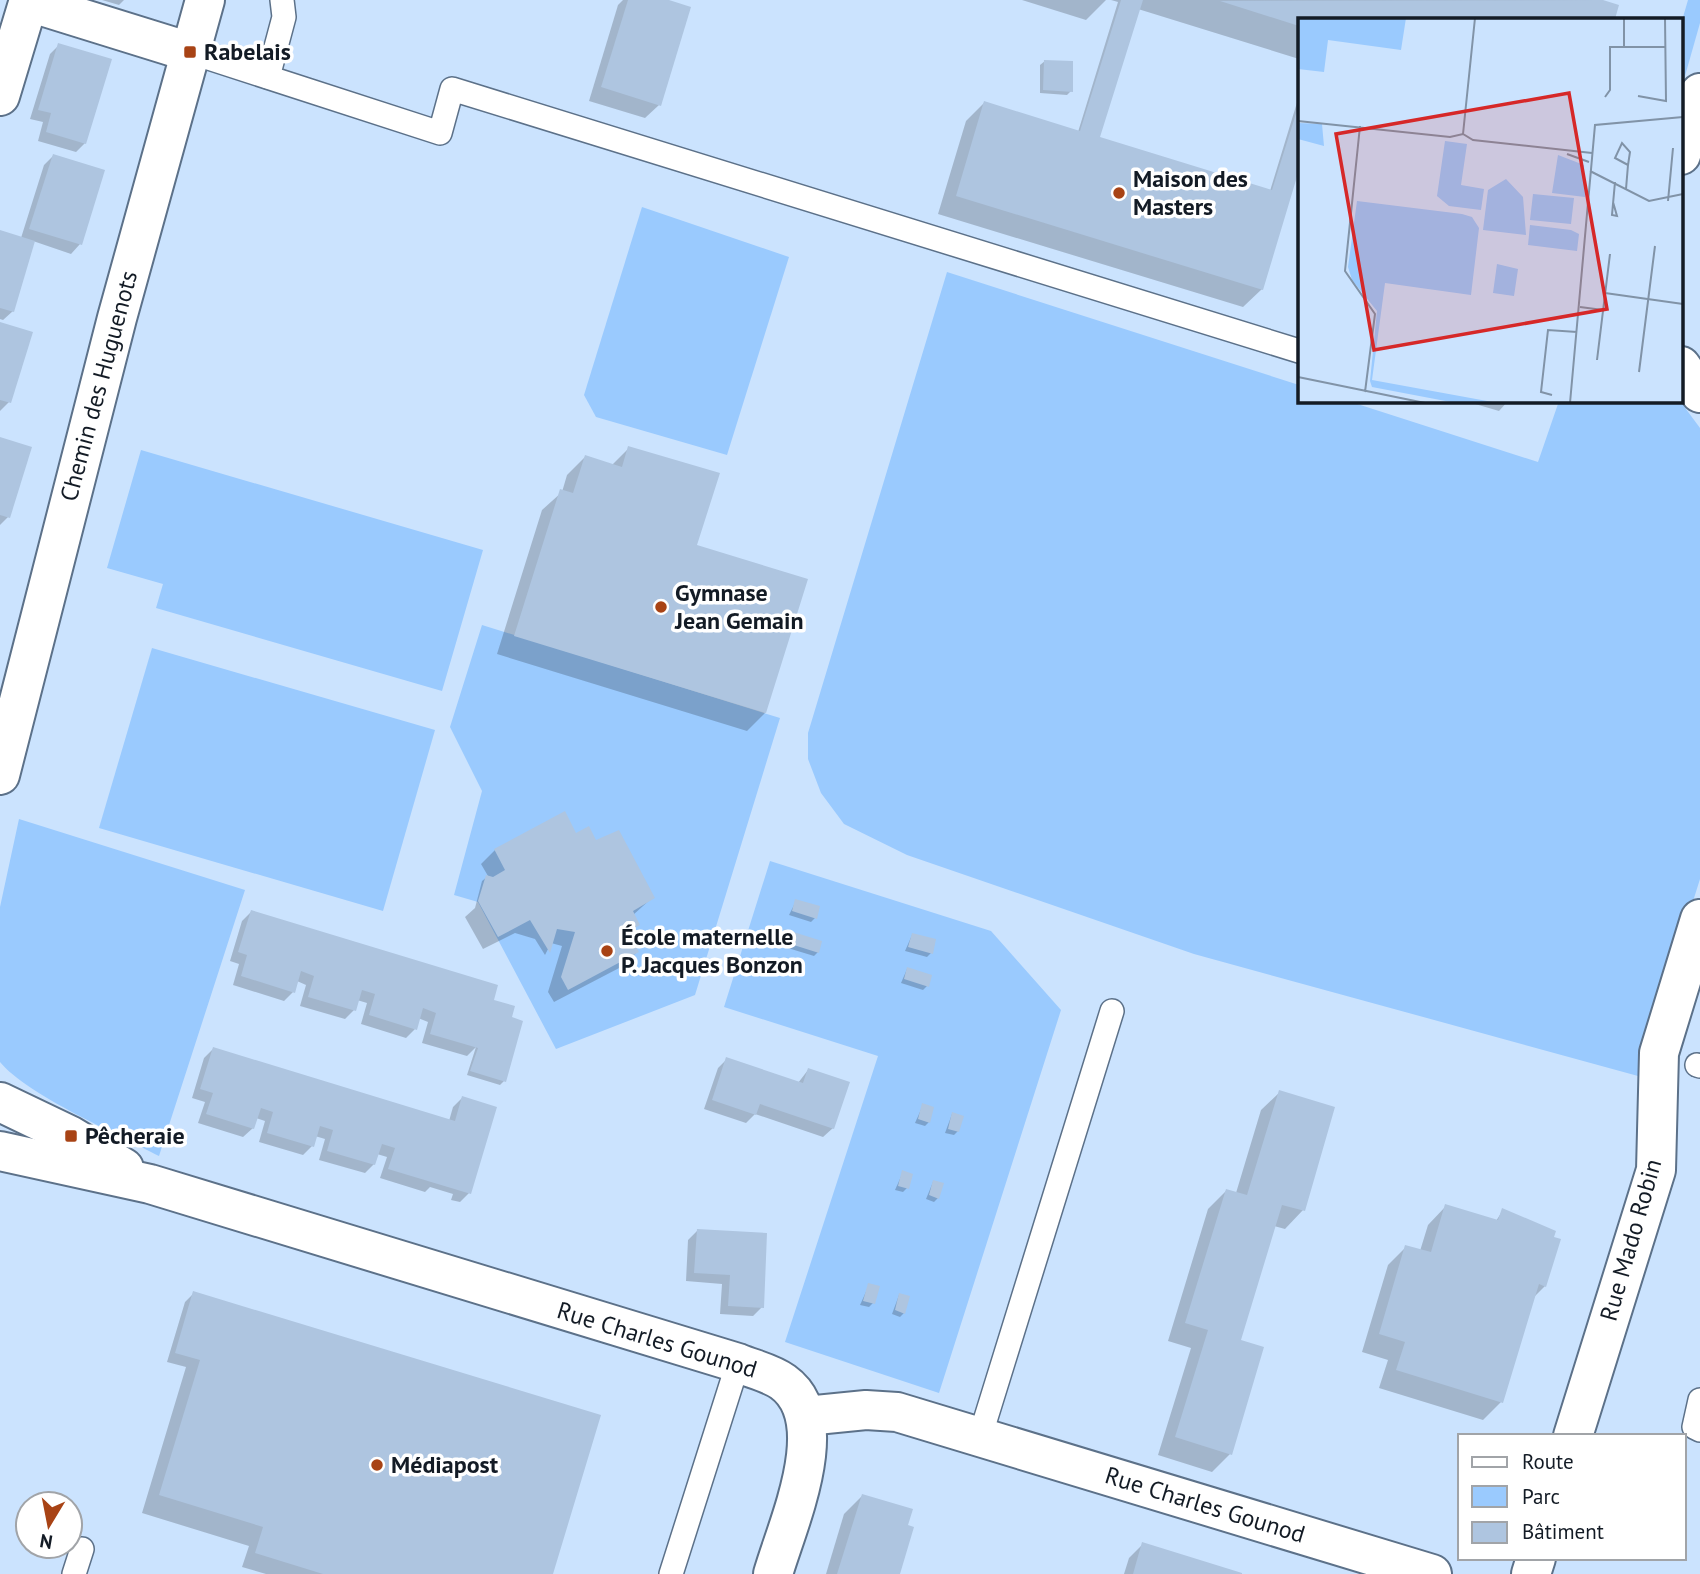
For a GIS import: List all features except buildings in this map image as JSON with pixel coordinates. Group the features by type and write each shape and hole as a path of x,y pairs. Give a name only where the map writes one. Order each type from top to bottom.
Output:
{"street":[{"name":"Chemin des Huguenots","path":"0,775 117,318 205,0"},
{"path":"0,96 29,1 190,52"},
{"path":"1682,152 1700,93"},
{"path":"1682,367 1700,393"},
{"name":"Rue Mado Robin","path":"1574,1434 1656,1170 1659,1053 1700,919"},
{"name":"Rue Charles Gounod","path":"0,1102 71,1136 150,1184"},
{"name":"Rue Charles Gounod","path":"0,1151 150,1184 738,1363 784,1382 806,1416 866,1410 897,1412 1409,1571"},
{"path":"773,1574 807,1460 806,1416"}],"lane":[{"path":"268,77 284,17 282,0"},
{"path":"190,52 440,133 452,89 1298,351"},
{"path":"981,1437 1112,1011"},
{"path":"671,1574 738,1363"},
{"path":"1700,1400 1695,1427 1700,1430"}],"green space":[{"path":"1688,0 1700,0 1700,23 1682,86 1682,21"},
{"path":"642,207 789,257 727,455 596,417 584,395"},
{"path":"947,272 1298,385 1298,402 1351,402 1538,462 1559,402 1681,402 1700,428 1700,879 1638,1076 1194,954 907,855 844,824 821,793 808,759 808,733"},
{"path":"141,450 483,550 442,691 156,608 163,584 107,568"},
{"name":"École maternelle P. Jacques Bonzon","path":"482,625 780,718 695,995 556,1049 478,902 454,895 482,791 450,727"},
{"path":"152,648 435,730 383,911 99,828"},
{"path":"19,819 245,890 159,1156 30,1088 0,1062 0,907"},
{"path":"770,861 991,931 1061,1010 939,1393 785,1342 878,1056 724,1007"}],"place":[{"name":"Rabelais","path":"190,52"},
{"name":"Maison des Masters","path":"1119,193"},
{"name":"Gymnase Jean Gemain","path":"661,607"},
{"name":"École maternelle P. Jacques Bonzon","path":"607,951"},
{"name":"Pêcheraie","path":"71,1136"},
{"name":"Médiapost","path":"377,1465"}]}
